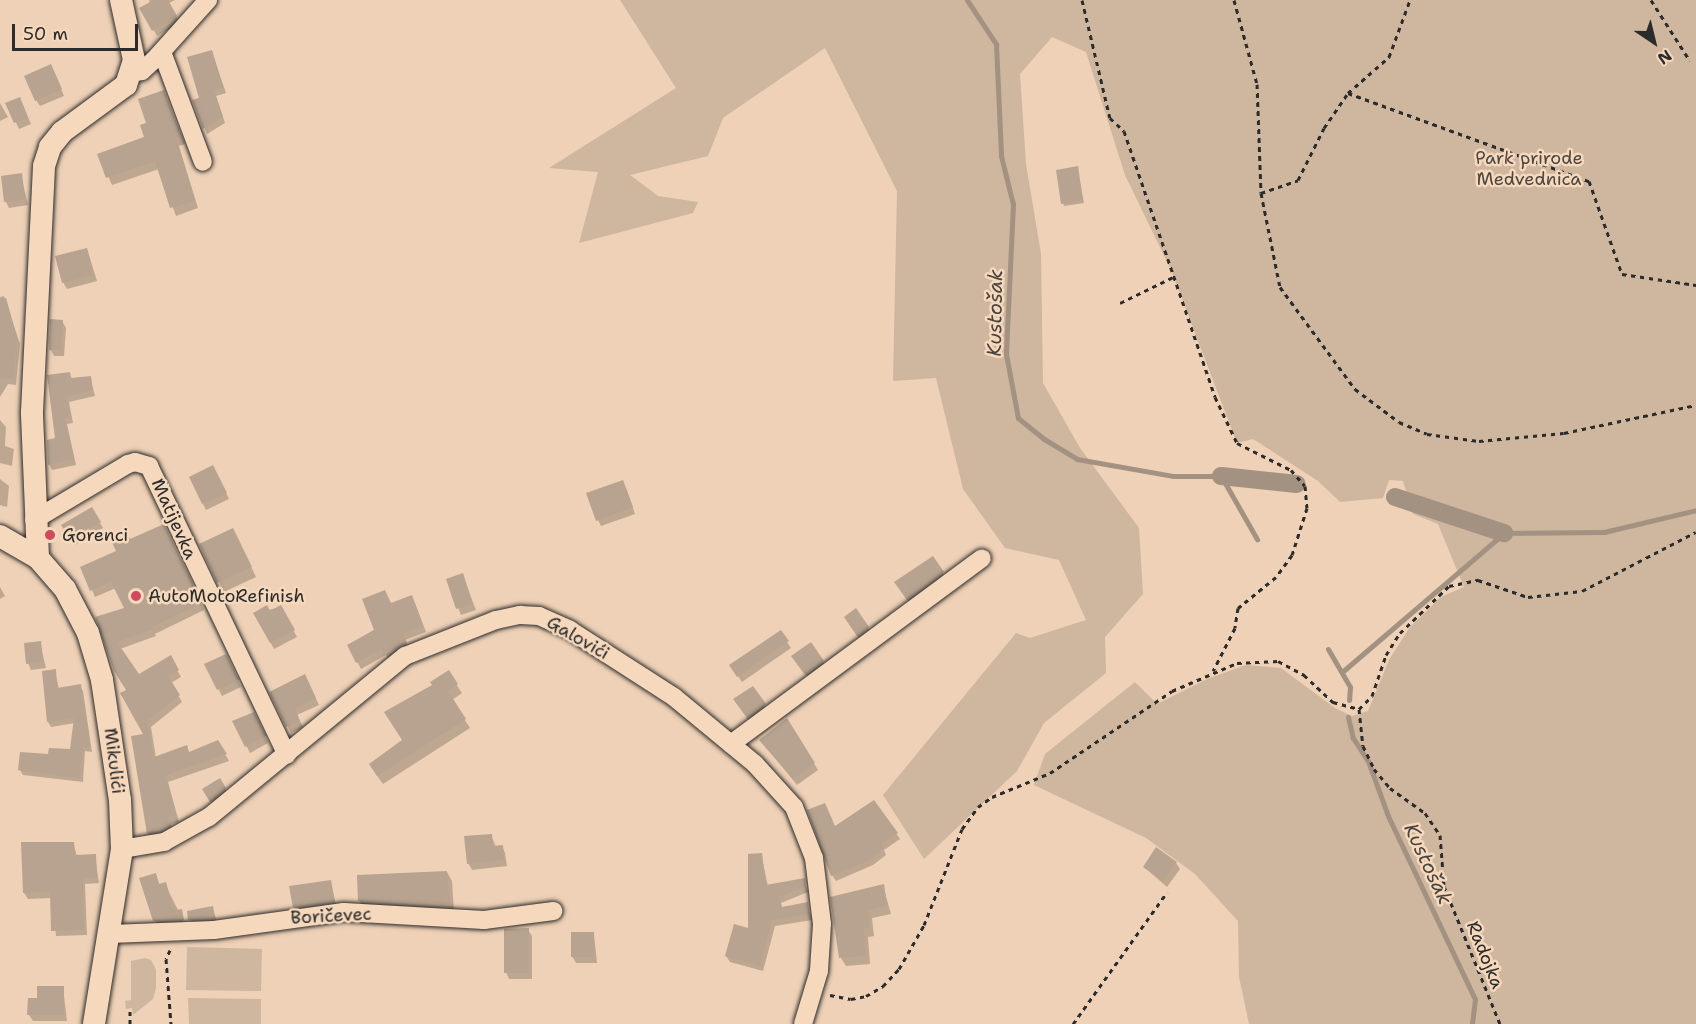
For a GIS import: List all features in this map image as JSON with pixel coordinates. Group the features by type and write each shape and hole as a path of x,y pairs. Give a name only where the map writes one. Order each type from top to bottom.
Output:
{"street":[{"path":"38,558 34,520 32,412 44,166 50,147 62,132 115,95 131,73 132,38 121,0"},
{"path":"131,73 142,71 208,0"},
{"path":"162,52 203,162"},
{"name":"Matijevka","path":"34,520 128,465 135,462 148,466 287,755"},
{"name":"Mikulići","path":"0,536 38,558 66,589 95,651 112,734 122,849 94,1024"},
{"path":"731,744 982,558"},
{"name":"Galovići","path":"122,849 165,842 187,831 287,755 405,656 496,620 520,615 539,616 570,630 674,697 731,744 788,799 812,848 822,924 814,990 803,1024"},
{"name":"Boričevec","path":"110,934 214,930 344,912 484,920 553,911"}],"path":[{"path":"1082,0 1110,118 1124,131 1208,378 1237,443 1291,470 1305,486 1307,508 1292,555 1276,577 1238,608 1235,628 1213,672"},
{"path":"1234,0 1257,84 1261,193 1280,287 1354,389 1399,422 1427,434 1479,441 1564,433 1696,405"},
{"path":"1261,193 1298,180 1323,128 1348,93 1389,57 1410,0"},
{"path":"1651,0 1690,61"},
{"path":"1348,93 1589,181 1622,273 1696,285"},
{"path":"1120,303 1173,277"},
{"path":"814,990 842,998 860,998 892,978 924,925 962,829 985,801 1045,776 1162,697 1213,672 1246,661 1278,661 1295,668 1327,698 1347,708 1359,709 1372,696 1386,655 1400,633 1449,586 1478,580 1528,597 1582,591 1696,532"},
{"name":"Radojka","path":"1359,709 1363,746 1374,769 1390,788 1425,813 1440,835 1444,886 1500,1024"},
{"path":"1073,1024 1167,892"},
{"path":"171,1024 166,959 168,951 180,947"},
{"path":"130,1011 130,1024"}],"green space":[{"name":"Park prirode Medvednica","path":"620,0 1696,0 1696,1024 1249,1024 1239,977 1238,921 1195,874 1146,838 1034,785 1045,754 1135,682 1157,704 1207,679 1246,665 1281,668 1335,708 1352,716 1368,711 1389,660 1410,627 1441,597 1464,587 1438,524 1413,514 1403,481 1389,480 1383,498 1340,502 1318,481 1253,439 1237,443 1171,270 1125,175 1086,52 1052,37 1020,74 1026,164 1041,254 1043,383 1080,448 1139,528 1143,594 1105,637 1106,673 1044,723 1017,771 924,859 883,795 1016,633 1030,638 1086,620 1059,560 1005,548 963,489 936,378 893,381 897,191 825,48 723,118 708,156 630,175 658,196 698,202 693,213 579,243 598,172 549,168 676,88"},
{"path":"187,947 262,949 261,991 186,990"},
{"path":"145,958 151,960 156,970 156,988 153,999 133,1015 132,1008 126,1009 125,1001 131,1000 131,961"},
{"path":"188,998 261,999 261,1024 189,1024"}],"building":[{"path":"154,0 168,0 177,16 152,31 139,8"},
{"path":"212,50 223,87 214,90 223,117 203,129 192,100 199,98 187,57"},
{"path":"51,64 62,89 35,101 24,76"},
{"path":"164,90 181,136 176,138 195,201 170,208 155,161 106,178 97,154 144,137 140,125 146,123 138,99"},
{"path":"20,97 28,118 14,123 5,103"},
{"path":"1078,166 1083,200 1061,204 1056,170"},
{"path":"22,173 25,199 4,202 1,176"},
{"path":"87,248 94,275 62,283 55,256"},
{"path":"6,298 17,337 13,379 0,378 0,299"},
{"path":"50,319 63,320 61,350 49,350"},
{"path":"70,372 71,378 91,376 93,390 67,396 71,417 65,418 74,459 48,465 47,440 55,438 47,375"},
{"path":"213,465 227,493 202,504 189,477"},
{"path":"623,480 633,507 596,521 586,493"},
{"path":"92,507 101,522 70,539 61,525"},
{"path":"164,524 202,603 152,627 154,629 117,642 139,674 171,655 179,670 168,676 180,695 148,720 154,757 187,745 189,752 218,740 227,754 166,775 176,815 169,817 171,825 147,834 131,736 143,734 120,693 126,690 114,671 95,617 124,608 111,582 90,591 80,567 116,551 110,538 126,531 130,539"},
{"path":"233,528 252,567 217,583 199,544"},
{"path":"933,556 944,572 907,600 894,582"},
{"path":"463,573 473,604 456,609 446,579"},
{"path":"385,590 391,603 412,595 423,626 403,633 407,643 383,653 382,649 356,663 347,645 374,630 362,599"},
{"path":"267,605 270,611 281,605 295,630 270,643 253,613"},
{"path":"856,608 869,627 857,636 844,617"},
{"path":"781,630 789,641 737,677 729,665"},
{"path":"41,641 43,662 26,664 24,643"},
{"path":"811,642 824,661 805,675 791,656"},
{"path":"226,654 239,680 217,690 204,664"},
{"path":"56,669 57,688 81,684 90,748 83,747 80,778 18,770 20,752 48,754 49,748 70,749 74,718 47,722 42,671"},
{"path":"449,670 458,684 448,691 466,719 377,776 369,764 402,740 384,712 432,685 430,682"},
{"path":"305,674 316,698 295,708 300,721 286,727 269,692"},
{"path":"753,686 766,704 747,718 733,699"},
{"path":"254,712 266,736 245,747 232,721"},
{"path":"787,718 815,763 793,779 759,740"},
{"path":"220,778 226,788 210,802 202,789"},
{"path":"874,800 898,833 881,844 884,848 870,860 831,876 807,810 825,803 835,826"},
{"path":"492,834 493,846 503,845 504,860 467,864 464,836"},
{"path":"21,842 74,842 75,855 96,854 97,878 83,878 84,930 51,931 50,892 23,893"},
{"path":"1156,847 1177,862 1163,881 1143,867"},
{"path":"762,853 766,885 805,878 806,886 779,897 782,907 808,902 809,914 772,920 760,966 725,956 734,924 748,928 748,854"},
{"path":"447,871 450,904 358,901 357,875"},
{"path":"156,873 159,884 166,882 172,904 176,910 182,909 184,920 153,921 139,878"},
{"path":"331,880 335,902 293,908 289,886"},
{"path":"884,884 887,905 868,910 870,928 864,928 866,956 839,958 830,897"},
{"path":"213,906 215,918 188,920 187,911"},
{"path":"529,928 529,973 504,973 504,929"},
{"path":"571,932 594,932 594,957 571,957"},
{"path":"37,986 64,986 64,1015 27,1015 28,998 37,998"}],"waterway":[{"name":"Kustošak","path":"967,0 996,44 1001,156 1013,204 1006,354 1018,418 1044,439 1077,459 1173,476 1221,476 1257,539"},
{"path":"1221,476 1297,484"},
{"path":"1395,497 1504,533"},
{"path":"1342,672 1504,533 1604,532 1696,510"},
{"name":"Kustošak","path":"1328,649 1350,687 1349,700"},
{"name":"Kustošak","path":"1348,717 1353,738 1368,761 1388,816 1475,999 1472,1024"}],"place":[{"name":"Gorenci","path":"50,535"},
{"name":"AutoMotoRefinish","path":"136,596"}]}
